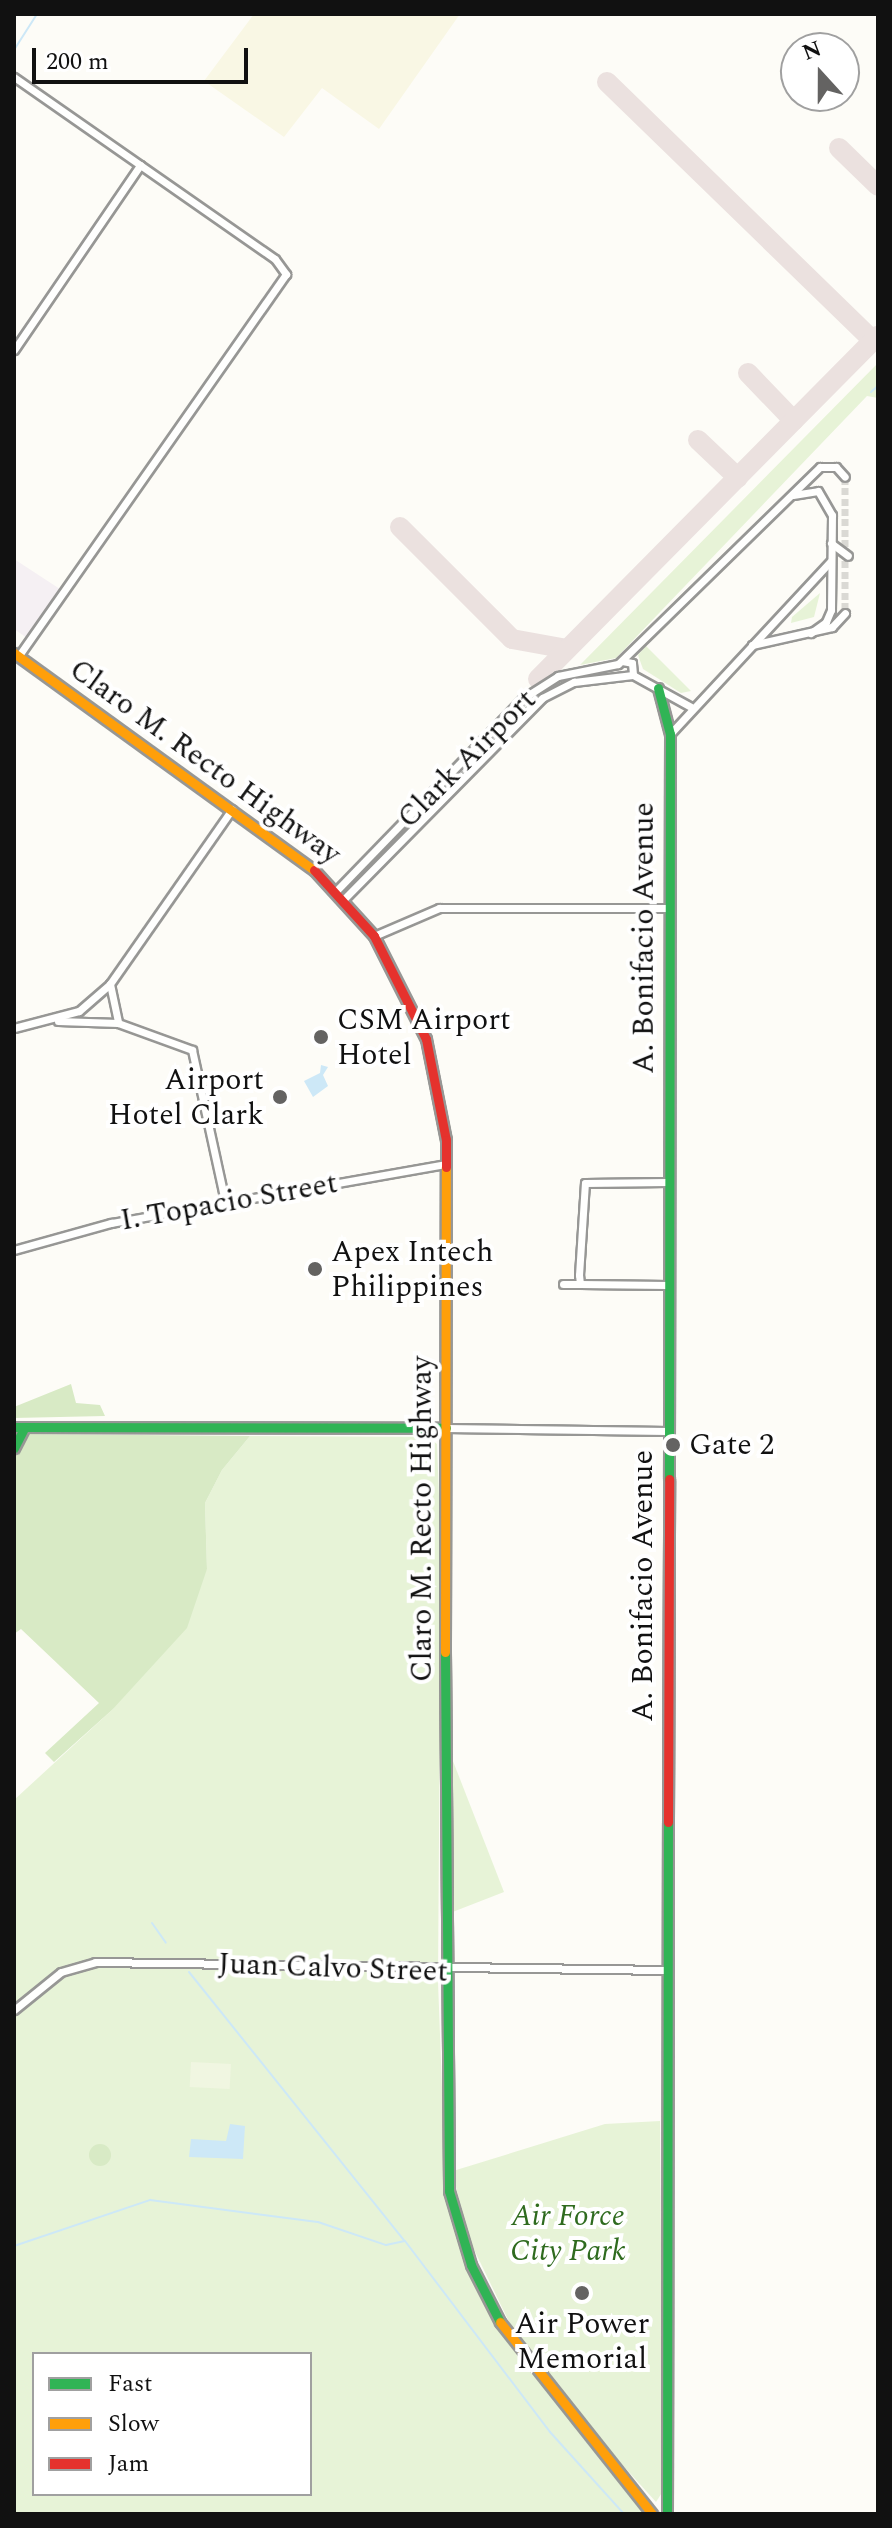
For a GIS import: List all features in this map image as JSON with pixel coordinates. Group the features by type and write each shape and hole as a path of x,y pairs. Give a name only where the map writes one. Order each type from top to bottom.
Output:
{"street":[{"path":"14,77 275,259 286,274 16,655"},
{"path":"14,350 140,165"},
{"path":"620,678 620,662 786,500 826,465 845,477"},
{"path":"786,500 805,490 823,494 831,506 830,616 811,633"},
{"path":"831,543 848,556"},
{"path":"670,734 691,707 831,561"},
{"path":"751,645 832,627 845,613"},
{"name":"Claro M. Recto Highway","path":"16,655 232,809 341,894 374,936 402,985 432,1056 446,1164 447,2172 471,2265 510,2337 652,2514"},
{"path":"620,662 632,663 633,675 691,707"},
{"name":"Clark Airport","path":"341,894 522,699 546,682 620,662"},
{"name":"Clark Airport","path":"341,894 542,698 574,682 633,675"},
{"name":"A. Bonifacio Avenue","path":"658,688 670,734 667,2514"},
{"path":"455,770 463,777"},
{"path":"14,1028 56,1020 79,1011 110,984 232,809"},
{"path":"374,936 439,908 668,908"},
{"path":"110,984 118,1023"},
{"path":"56,1020 118,1023 192,1050 225,1201"},
{"name":"I. Topacio Street","path":"14,1250 84,1229 225,1201 446,1164"},
{"path":"580,1284 583,1185 667,1182"},
{"path":"563,1284 667,1285"},
{"path":"14,1448 19,1428 667,1431"},
{"name":"Juan Calvo Street","path":"14,2010 61,1972 95,1962 445,1971 667,1970"}],"shaded area":[{"path":"254,14 460,14 379,129 322,88 284,137 204,81"},
{"path":"14,559 63,591 30,640 14,629"}],"green space":[{"path":"878,363 878,398 867,396 616,658 580,665"},
{"path":"820,593 814,617 791,623 792,617"},
{"path":"646,646 691,691 681,693 643,669 638,655"},
{"path":"614,671 568,680 538,696 461,769 544,688 569,676"},
{"path":"71,1384 76,1403 100,1405 105,1416 14,1418 14,1407"},
{"path":"29,1434 250,1436 222,1470 205,1503 207,1569 187,1628 112,1710 54,1762 45,1753 99,1703 21,1629 14,1634 14,1452"},
{"path":"250,1436 428,1437 437,1444 441,1550 438,1982 446,2193 460,2247 484,2302 646,2514 14,2514 14,1800 112,1710 207,1569 205,1503 222,1470"},
{"path":"451,1756 504,1892 450,1913"},
{"path":"191,2062 231,2064 230,2089 190,2087"},
{"name":"Air Force City Park","path":"660,2121 663,2491 656,2502 562,2398 513,2330 465,2231 453,2171 605,2124"},
{"path":"100,2144 108,2147 111,2155 108,2163 100,2166 92,2163 89,2155 92,2147"}],"water":[{"path":"321,1065 328,1067 323,1075 328,1086 313,1097 304,1081 320,1073"},
{"path":"230,2124 245,2126 243,2159 189,2157 191,2139 226,2141"}],"waterway":[{"path":"14,50 37,14"},
{"path":"871,392 878,386"},
{"path":"152,1923 166,1943"},
{"path":"189,1972 404,2240"},
{"path":"14,2246 150,2200 318,2222 386,2245 405,2241 550,2432 624,2514"}],"taxiway":[{"path":"607,82 873,341"},
{"path":"839,148 878,186"},
{"path":"538,679 878,336"},
{"path":"748,373 794,421"},
{"path":"698,440 738,478"},
{"path":"400,527 512,639 567,649"}],"tunnel":[{"path":"845,477 845,613"}],"traffic: fast":[{"path":"658,688 670,734 669,1479"},
{"path":"14,1427 446,1428"},
{"path":"14,1448 24,1428"},
{"path":"445,1652 449,2191 471,2265 500,2322"},
{"path":"667,2514 668,1822"}],"traffic: slow":[{"path":"14,653 314,870"},
{"path":"445,1652 446,1167"},
{"path":"500,2322 652,2514"}],"traffic: jam":[{"path":"314,870 374,936 426,1039 446,1140 446,1167"},
{"path":"668,1822 669,1479"}],"place":[{"name":"CSM Airport Hotel","path":"321,1037"},
{"name":"Airport Hotel Clark","path":"280,1097"},
{"name":"Apex Intech Philippines","path":"315,1269"},
{"name":"Gate 2","path":"673,1445"},
{"name":"Air Power Memorial","path":"582,2293"}]}
